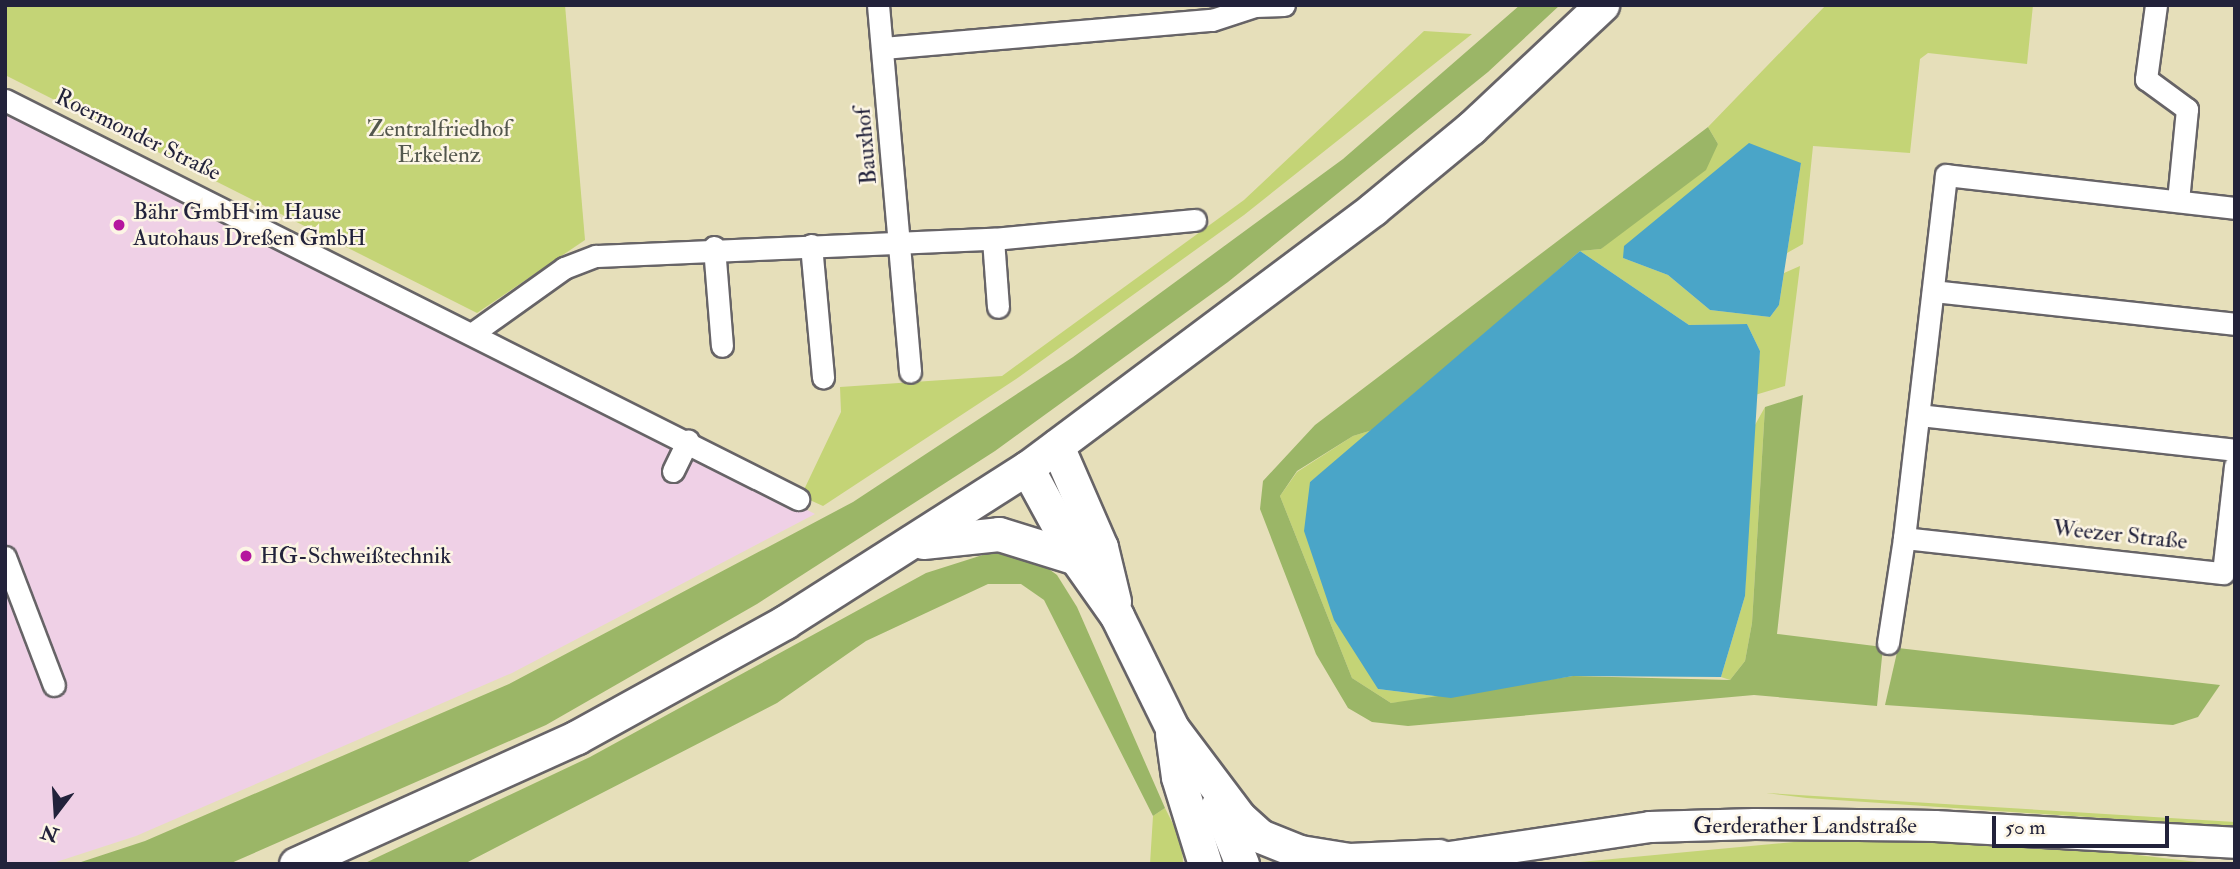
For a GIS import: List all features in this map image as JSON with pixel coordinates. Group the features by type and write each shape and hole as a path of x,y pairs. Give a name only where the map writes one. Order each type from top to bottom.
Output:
{"main road":[{"path":"296,864 577,737 785,622 1027,468 1373,209 1471,128 1602,5"},
{"path":"1056,446 1101,547 1117,616"},
{"path":"1027,468 1076,558 1117,616 1171,728 1208,781 1239,817 1283,847 1349,860 1424,860"},
{"path":"907,545 999,534 1076,558"},
{"path":"1171,728 1178,777 1205,864"},
{"path":"1208,781 1242,864"},
{"name":"Gerderather Landstraße","path":"1424,860 1650,827 1755,824 1935,826 2204,846 2235,843"},
{"name":"Gerderather Landstraße","path":"2204,846 2235,854"}],"street":[{"name":"Bauxhof","path":"878,5 901,239"},
{"path":"883,48 1213,20 1255,6 1284,5"},
{"path":"2156,5 2146,79 2187,109 2178,201"},
{"name":"Roermonder Straße","path":"5,100 688,440 798,499"},
{"path":"1888,643 1904,538 1946,174 2235,208"},
{"path":"473,333 564,268 596,256 714,247 811,245 901,239 993,239 1195,220"},
{"path":"901,239 910,372"},
{"path":"993,239 998,307"},
{"path":"811,245 823,377"},
{"path":"714,247 722,346"},
{"path":"1933,291 2235,324"},
{"path":"1919,415 2235,450"},
{"path":"673,471 688,440"},
{"name":"Weezer Straße","path":"1904,538 2223,573 2235,466"},
{"path":"5,557 54,685"}],"shaded area":[{"path":"5,113 354,278 815,514 512,673 136,836 50,864 5,864"}],"green space":[{"name":"Zentralfriedhof Erkelenz","path":"5,5 565,5 585,240 477,313 5,75"},
{"path":"1520,5 1560,5 1488,72 1228,282 995,451 757,604 546,725 229,864 75,864 145,841 509,684 853,502 1073,357 1343,159"},
{"path":"1826,5 2033,5 2027,64 1928,53 1920,59 1910,153 1813,146 1803,244 1787,253 1801,163 1623,258 1668,275 1710,310 1770,317 1779,305 1784,273 1800,266 1785,386 1755,395 1760,351 1747,324 1689,325 1580,251 1601,249 1718,144 1708,127"},
{"path":"1424,31 1472,34 1244,215 1019,377 823,506 801,496 841,412 840,387 1002,376 1244,200"},
{"path":"1708,127 1718,144 1706,170 1601,249 1580,251 1379,428 1353,436 1297,471 1280,496 1352,678 1391,703 1573,676 1730,680 1745,661 1752,623 1765,407 1803,395 1777,634 1883,647 1877,706 1754,695 1408,726 1372,722 1348,708 1316,654 1260,509 1263,481 1315,425"},
{"path":"1765,407 1752,623 1745,661 1730,680 1721,677 1745,596 1751,432"},
{"path":"1379,428 1310,482 1378,689 1451,698 1391,703 1352,678 1280,496 1297,472 1353,436"},
{"path":"989,553 1031,556 1057,575 1077,607 1165,808 1153,816 1044,600 1021,584 988,584 866,641 777,703 464,864 363,864 590,757 926,573"},
{"path":"1898,648 2220,685 2198,717 2173,725 1885,705"},
{"path":"1766,793 2235,822 2235,827 1807,798"},
{"path":"1165,808 1182,842 1183,864 1150,864 1153,816"},
{"path":"1836,838 2033,843 2215,864 1559,864"}],"water":[{"path":"1749,143 1801,163 1779,305 1770,317 1710,310 1668,275 1623,258 1624,246"},
{"path":"1580,251 1689,325 1747,324 1760,351 1745,596 1721,677 1573,676 1451,698 1378,689 1334,620 1304,531 1310,482"}],"place":[{"name":"Bähr GmbH im Hause Autohaus Dreßen GmbH","path":"119,225"},
{"name":"HG-Schweißtechnik","path":"246,556"}]}
